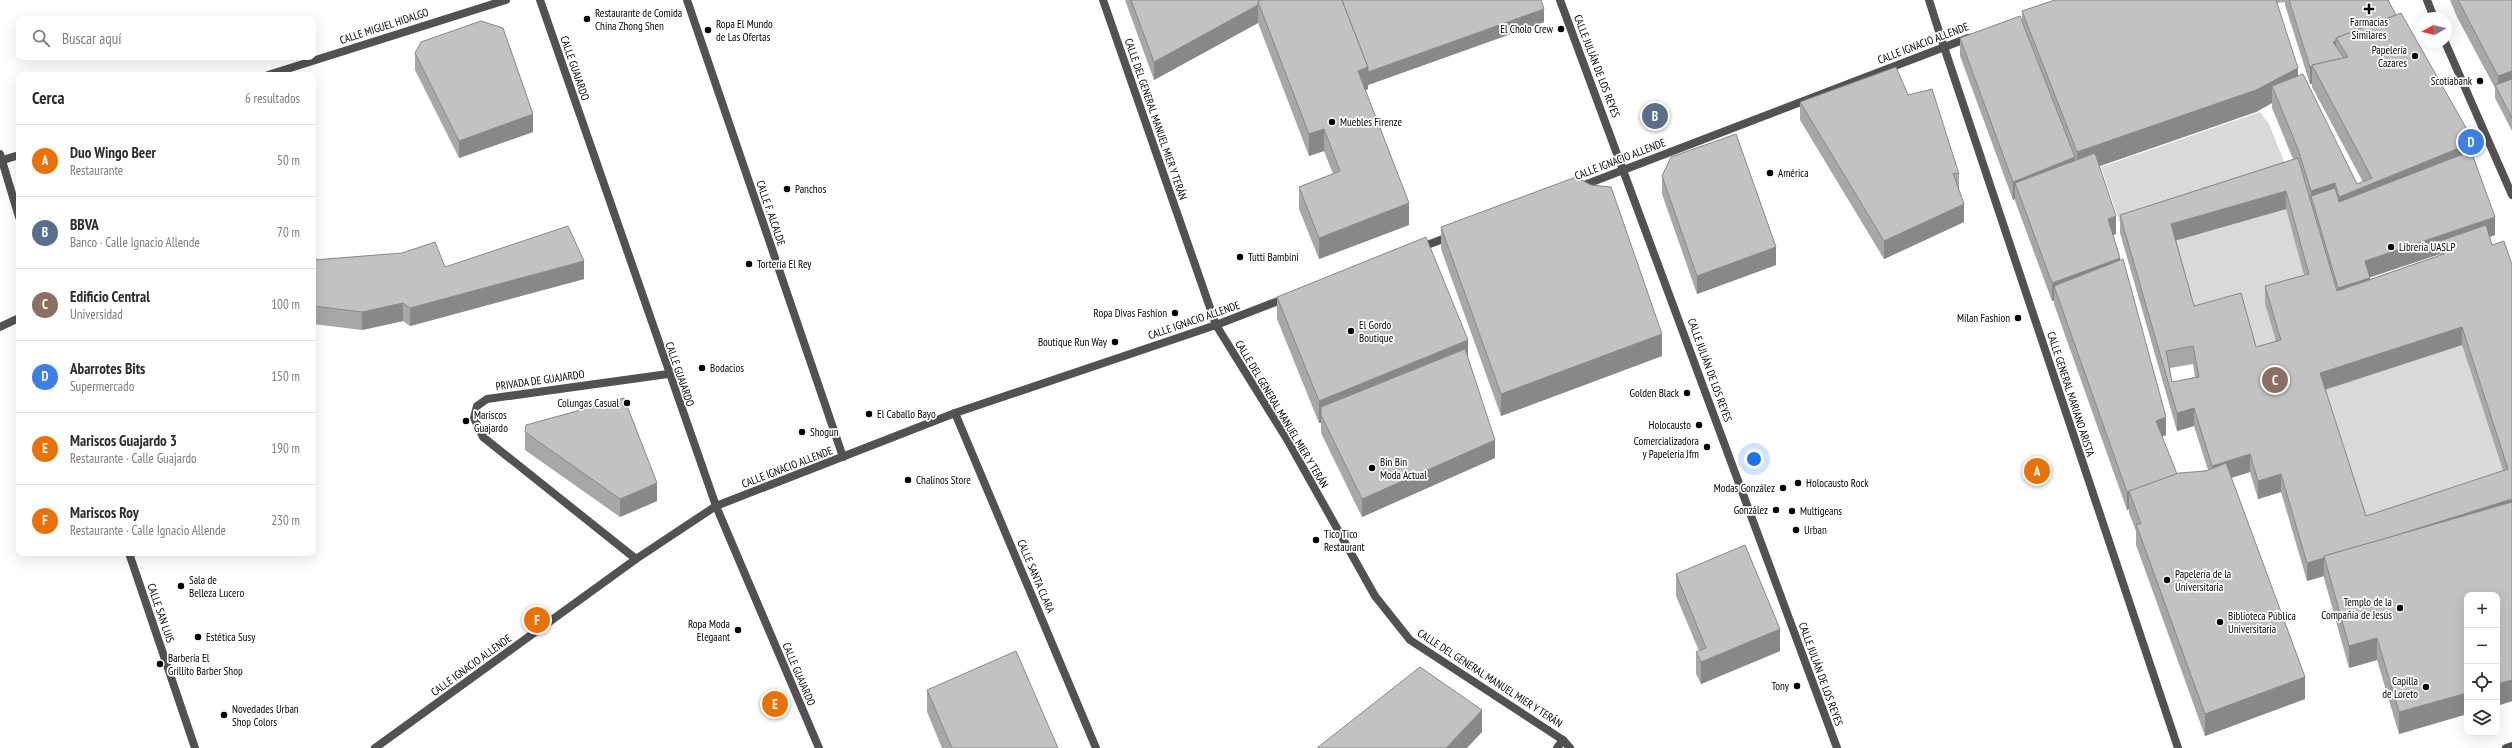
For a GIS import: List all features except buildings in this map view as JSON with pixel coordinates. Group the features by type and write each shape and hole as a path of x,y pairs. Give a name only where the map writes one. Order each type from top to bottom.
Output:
{"street":[{"name":"CALLE MIGUEL HIDALGO","path":"316,59 495,1 506,0"},
{"name":"CALLE GUAJARDO","path":"540,0 668,374 716,506 819,748"},
{"name":"CALLE F. ALCALDE","path":"687,0 843,457"},
{"name":"CALLE DEL GENERAL MANUEL MIER Y TERÁN","path":"1103,0 1216,325 1288,441 1375,596 1410,640 1563,740 1570,748"},
{"name":"CALLE JULIÁN DE LOS REYES","path":"1560,0 1837,748"},
{"name":"CALLE GENERAL MARIANO ARISTA","path":"1929,0 2178,748"},
{"path":"2427,0 2432,12"},
{"name":"CALLE IGNACIO ALLENDE","path":"1572,189 1974,36"},
{"path":"2448,48 2512,195"},
{"name":"CALLE MIGUEL HIDALGO","path":"277,72 314,60"},
{"path":"16,156 1,159 16,207"},
{"path":"1409,251 1461,232"},
{"name":"CALLE IGNACIO ALLENDE","path":"375,748 636,560 716,506 954,413 1216,325 1297,294"},
{"path":"0,327 16,319"},
{"name":"PRIVADA DE GUAJARDO","path":"636,560 483,436 474,418 477,406 487,399 668,374"},
{"name":"CALLE SANTA CLARA","path":"954,413 1096,748"},
{"name":"CALLE SAN LUIS","path":"130,556 195,748"},
{"path":"1557,748 1563,740"},
{"path":"2506,748 2512,746"}],"shaded area":[{"path":"2260,112 2269,124 2289,174 2124,235 2101,167"},
{"path":"2286,209 2309,291 2281,358 2194,324 2171,242"},
{"path":"2462,345 2508,487 2366,534 2320,391"}],"place":[{"name":"Farmacias Similares","path":"2369,9"},
{"name":"Restaurante de Comida China Zhong Shen","path":"587,19"},
{"name":"El Cholo Crew","path":"1561,29"},
{"name":"Ropa El Mundo de Las Ofertas","path":"708,30"},
{"name":"Papelería Cazares","path":"2415,56"},
{"name":"Scotiabank","path":"2480,81"},
{"name":"BBVA","path":"1655,116"},
{"name":"Muebles Firenze","path":"1332,122"},
{"name":"Abarrotes Bits","path":"2471,142"},
{"name":"América","path":"1770,173"},
{"name":"Panchos","path":"787,189"},
{"name":"Librería UASLP","path":"2391,247"},
{"name":"Tutti Bambini","path":"1240,257"},
{"name":"Tortería El Rey","path":"749,264"},
{"name":"Ropa Divas Fashion","path":"1175,313"},
{"name":"Milan Fashion","path":"2018,318"},
{"name":"El Gordo Boutique","path":"1351,331"},
{"name":"Boutique Run Way","path":"1115,342"},
{"name":"Bodacios","path":"702,368"},
{"name":"Edificio Central","path":"2275,380"},
{"name":"Golden Black","path":"1687,393"},
{"name":"Colungas Casual","path":"627,403"},
{"name":"El Caballo Bayo","path":"869,414"},
{"name":"Mariscos Guajardo","path":"466,421"},
{"name":"Holocausto","path":"1699,425"},
{"name":"Shogun","path":"802,432"},
{"name":"Comercializadora y Papelería Jfm","path":"1707,447"},
{"name":"Bin Bin Moda Actual","path":"1372,468"},
{"name":"Duo Wingo Beer","path":"2037,471"},
{"name":"Chalinos Store","path":"908,480"},
{"name":"Holocausto Rock","path":"1798,483"},
{"name":"Modas González","path":"1783,488"},
{"name":"González","path":"1776,510"},
{"name":"Multigeans","path":"1792,511"},
{"name":"Urban","path":"1796,530"},
{"name":"Tico Tico Restaurant","path":"1316,540"},
{"name":"Papelería de la Universitaria","path":"2167,580"},
{"name":"Sala de Belleza Lucero","path":"181,586"},
{"name":"Templo de la Compañía de Jesús","path":"2400,608"},
{"name":"Mariscos Roy","path":"537,620"},
{"name":"Biblioteca Pública Universitaria","path":"2220,622"},
{"name":"Ropa Moda Elegaant","path":"738,630"},
{"name":"Estética Susy","path":"198,637"},
{"name":"Barbería El Grillito Barber Shop","path":"160,664"},
{"name":"Tony","path":"1797,686"},
{"name":"Capilla de Loreto","path":"2426,687"},
{"name":"Mariscos Guajardo 3","path":"775,704"},
{"name":"Novedades Urban Shop Colors","path":"224,715"}]}
